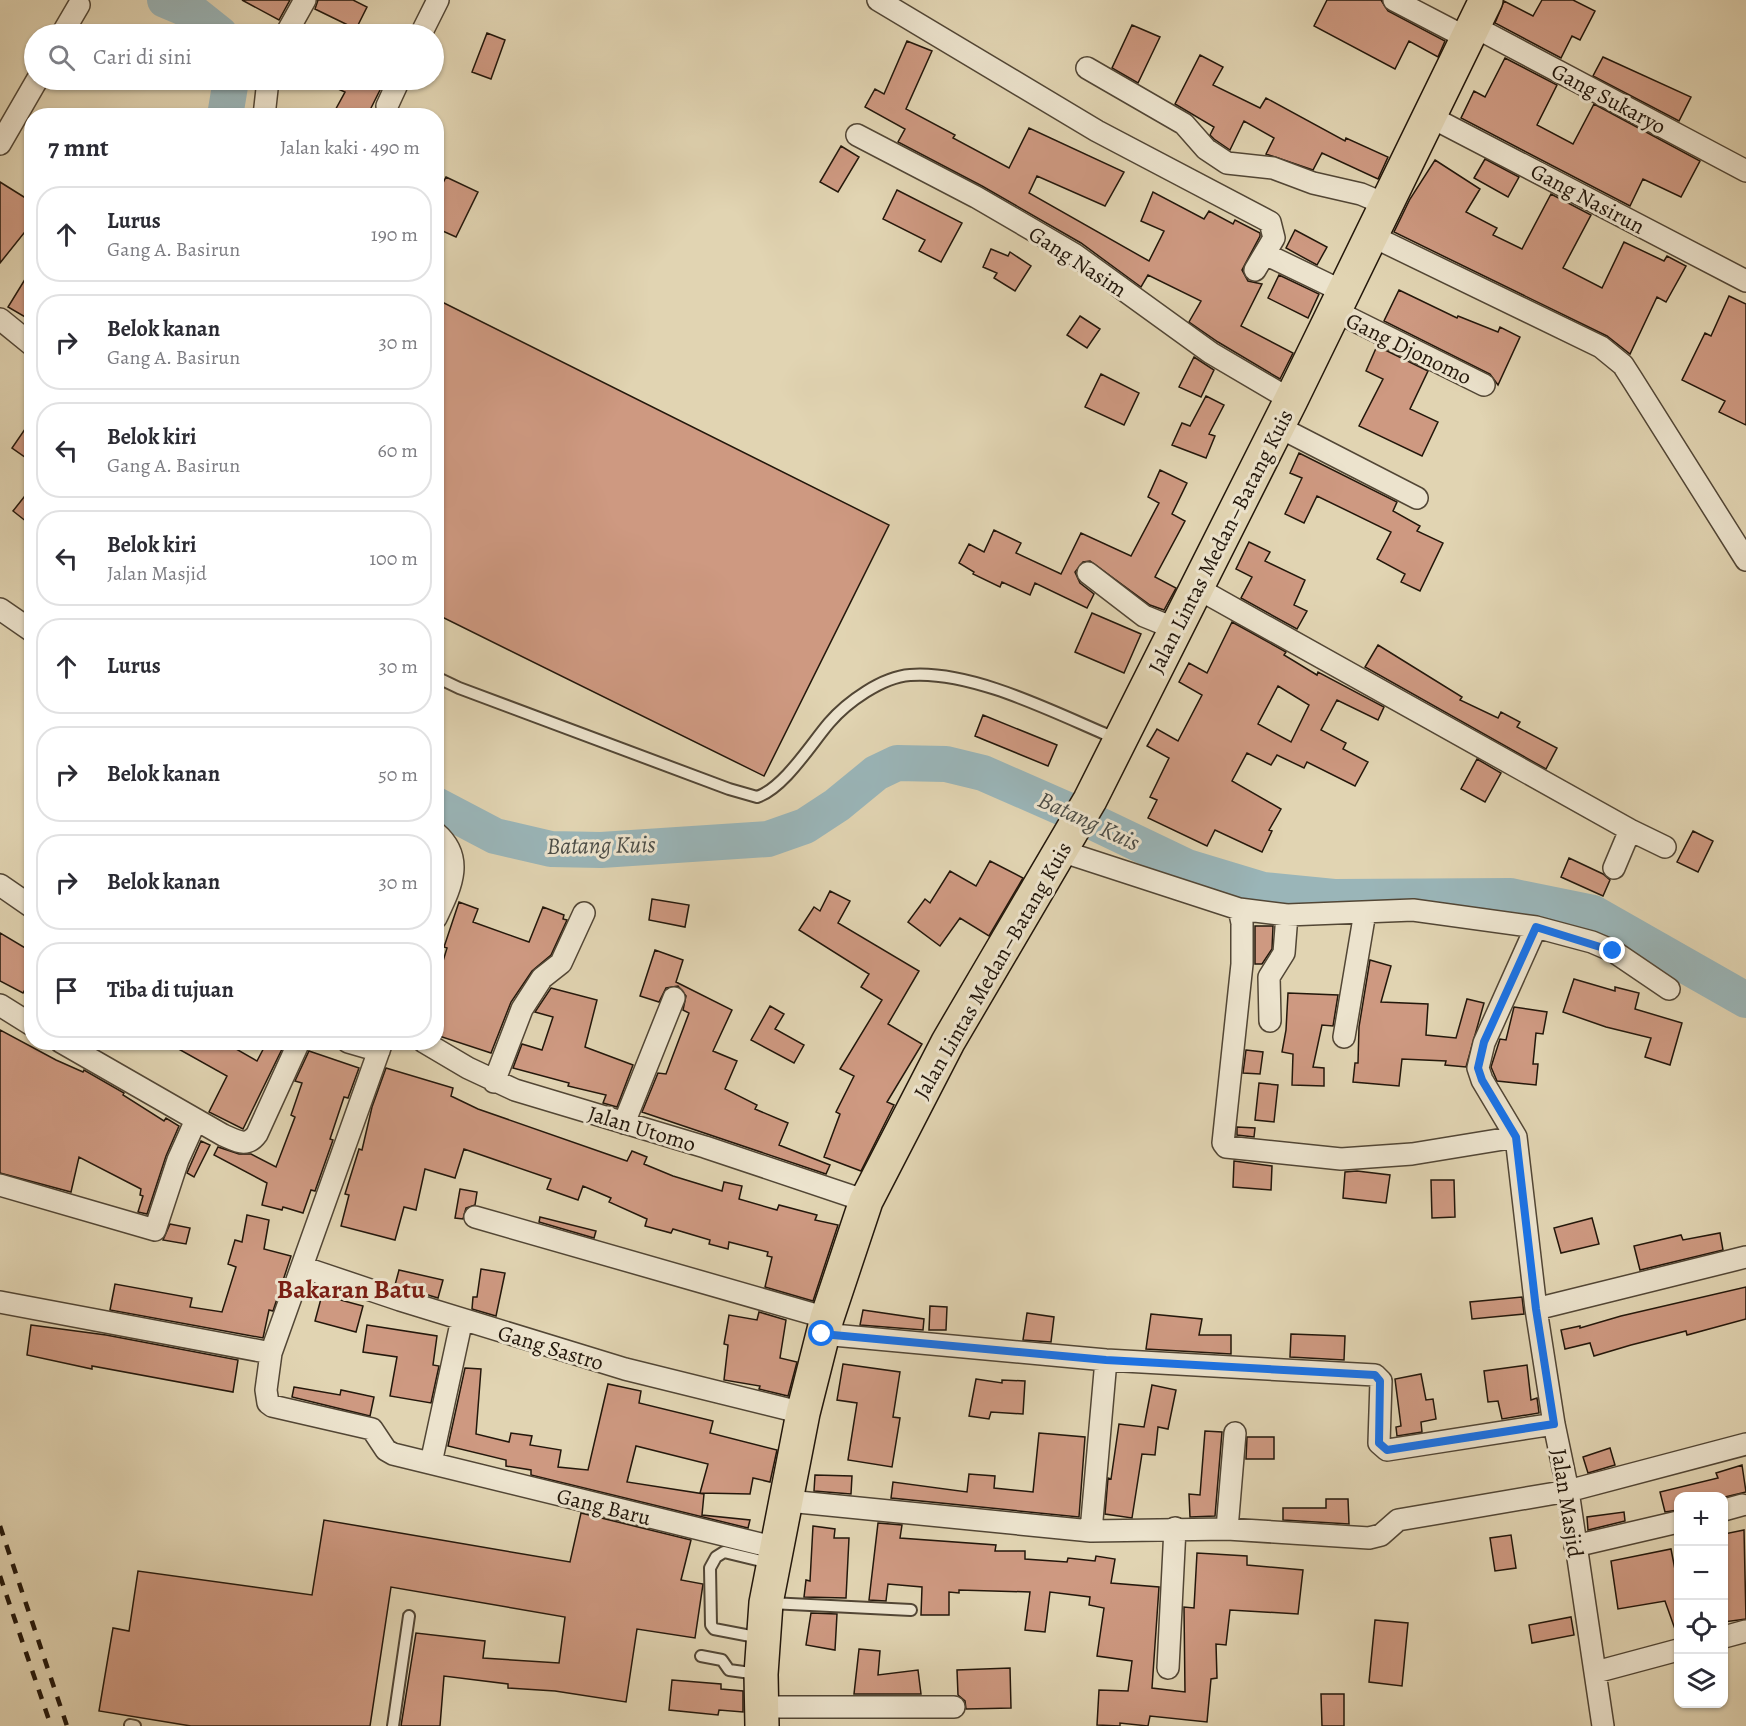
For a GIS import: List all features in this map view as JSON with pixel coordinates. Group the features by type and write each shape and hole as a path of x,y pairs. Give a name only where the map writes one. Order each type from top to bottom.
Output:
{"highway":[{"name":"Jalan Lintas Medan–Batang Kuis","path":"761,1716 761,1674 766,1603 788,1502 803,1413 825,1326 866,1201 948,1042 1090,800 1372,236 1475,21"}],"street":[{"path":"291,24 304,0"},
{"path":"426,24 438,0"},
{"name":"Gang Djonomo","path":"878,0 1097,131 1270,222 1274,238 1260,262 1339,302 1484,385"},
{"name":"Gang Sukaryo","path":"1394,0 1475,21 1746,171"},
{"path":"68,24 79,5"},
{"path":"1087,68 1184,124 1206,149 1227,163 1273,168 1313,183 1351,191 1387,205"},
{"path":"0,144 31,90"},
{"path":"265,108 267,90"},
{"path":"387,106 394,90"},
{"name":"Gang Nasirun","path":"1429,116 1746,281"},
{"name":"Gang Nasim","path":"857,135 976,197 1074,254 1211,353 1284,413 1417,498"},
{"path":"1372,236 1573,332 1613,356 1632,379 1746,560"},
{"path":"0,319 24,338"},
{"path":"1088,573 1144,616 1176,629"},
{"path":"1197,588 1630,830 1665,847"},
{"path":"0,609 24,626"},
{"path":"1614,868 1630,830"},
{"path":"444,841 455,858 454,871 444,897"},
{"path":"1067,841 1239,909 1287,915 1413,910 1536,927 1613,951 1669,989"},
{"path":"0,885 24,902"},
{"path":"1239,909 1242,924 1242,964 1223,1143 1226,1147 1341,1158 1412,1154 1516,1137 1482,1080 1478,1062 1486,1037 1536,927"},
{"path":"1344,1037 1365,912"},
{"path":"494,1082 522,1009 542,978 561,963 584,913"},
{"path":"1270,1022 1269,977 1284,953 1287,915"},
{"path":"624,1123 674,998"},
{"path":"0,1005 24,1020"},
{"path":"75,1050 196,1120 240,1142 252,1140 295,1050"},
{"path":"0,1302 271,1353 379,1050"},
{"name":"Jalan Utomo","path":"438,1050 494,1082 866,1201"},
{"path":"0,1185 155,1230 178,1160 196,1120"},
{"name":"Jalan Masjid","path":"1516,1137 1536,1309 1554,1424 1568,1491 1603,1726"},
{"path":"475,1217 825,1326 1106,1360 1375,1375 1380,1381 1379,1443 1387,1450 1554,1424"},
{"path":"1536,1309 1746,1257"},
{"name":"Gang Sastro","path":"302,1267 462,1320 625,1370 803,1413"},
{"path":"431,1463 462,1320"},
{"name":"Gang Baru","path":"271,1353 266,1390 267,1400 272,1406 372,1429 387,1451 775,1556"},
{"path":"1091,1530 1106,1360"},
{"path":"1227,1529 1235,1433"},
{"path":"788,1502 1091,1530 1227,1529 1369,1538 1381,1535 1398,1520 1568,1491 1746,1444"},
{"path":"1575,1546 1674,1523"},
{"path":"1168,1668 1175,1528"},
{"path":"1728,1636 1746,1631"},
{"path":"1596,1672 1674,1651"},
{"path":"761,1716 954,1707"}],"lane":[{"path":"444,680 662,764 757,797 775,786 831,720 854,700 882,684 908,675 942,676 974,682 1120,740"},
{"path":"763,1638 714,1629 711,1624 710,1568 716,1557 724,1552 775,1556"},
{"path":"766,1603 911,1610"},
{"path":"393,1726 409,1616"},
{"path":"701,1656 722,1660 729,1670 761,1674"}],"building":[{"path":"242,0 290,0 279,20"},
{"path":"318,0 353,0 367,7 358,24 346,24 315,9"},
{"path":"1327,0 1381,0 1388,11 1445,41 1438,57 1409,41 1395,69 1314,26"},
{"path":"1542,0 1573,0 1595,11 1580,40 1572,36 1561,58 1495,23 1504,1 1533,16"},
{"path":"1132,25 1160,37 1138,83 1112,68"},
{"path":"487,33 505,40 491,79 472,72"},
{"path":"907,41 932,51 906,109 955,135 953,138 1009,168 1029,128 1124,172 1105,206 1037,176 1029,193 1149,261 1164,231 1141,221 1153,192 1204,219 1209,211 1233,224 1235,220 1260,233 1242,270 1248,281 1262,284 1241,326 1293,353 1280,379 1189,322 1201,301 1148,275 1141,287 1081,243 982,186 898,142 905,129 865,107 875,89 884,94"},
{"path":"1200,55 1223,67 1213,85 1260,108 1266,98 1345,141 1346,138 1388,157 1378,179 1322,153 1313,170 1266,154 1274,138 1244,121 1230,150 1214,139 1210,135 1214,127 1175,104"},
{"path":"1603,57 1691,97 1679,121 1593,76"},
{"path":"1505,58 1557,85 1537,125 1573,144 1594,104 1700,161 1681,197 1643,179 1630,206 1461,118 1474,91 1485,97"},
{"path":"340,90 380,90 371,108 336,108 345,92"},
{"path":"841,146 859,157 838,192 820,182"},
{"path":"1485,159 1519,177 1508,197 1474,178"},
{"path":"1435,160 1480,189 1466,212 1497,228 1493,235 1522,249 1551,194 1591,215 1563,268 1602,288 1624,242 1664,261 1667,256 1686,266 1666,302 1657,297 1630,354 1607,336 1394,232 1410,199"},
{"path":"446,177 478,192 456,237 444,232 444,181"},
{"path":"0,182 24,197 24,233 0,263"},
{"path":"897,190 962,223 941,262 919,251 925,240 883,219"},
{"path":"1295,230 1327,247 1317,265 1286,248"},
{"path":"991,249 1008,256 1010,252 1031,266 1015,291 994,278 997,273 983,267"},
{"path":"1279,275 1319,294 1308,318 1268,298"},
{"path":"24,281 24,316 8,307"},
{"path":"1399,290 1457,318 1458,316 1498,332 1500,327 1520,337 1498,385 1490,374 1384,321"},
{"path":"1729,296 1746,304 1746,425 1719,412 1725,401 1682,380 1705,333 1711,336"},
{"path":"444,303 889,525 764,776 444,618"},
{"path":"1080,316 1100,329 1087,348 1067,335"},
{"path":"1377,346 1428,371 1410,409 1438,422 1422,456 1359,426 1383,379 1366,371"},
{"path":"1194,357 1214,370 1201,397 1179,387"},
{"path":"1101,374 1139,393 1124,425 1085,407"},
{"path":"1206,396 1224,405 1209,434 1215,436 1206,458 1172,445 1182,423 1190,426"},
{"path":"24,431 24,456 12,448"},
{"path":"1299,453 1397,502 1393,511 1420,526 1417,531 1443,543 1420,591 1401,582 1405,574 1377,559 1391,532 1317,496 1304,523 1285,514 1302,478 1290,473"},
{"path":"1160,470 1187,483 1172,514 1185,521 1155,577 1176,588 1164,610 1150,605 1090,561 1083,562 1075,572 1080,583 1094,594 1087,608 1035,583 1030,595 1002,582 1000,587 973,574 974,572 959,563 969,544 984,552 994,530 1021,543 1016,553 1061,574 1081,533 1131,556 1159,503 1148,497"},
{"path":"24,497 24,520 13,511"},
{"path":"1249,542 1270,552 1265,561 1305,580 1294,605 1307,611 1297,629 1241,598 1252,577 1236,569"},
{"path":"1092,613 1141,634 1124,673 1075,652"},
{"path":"1232,622 1286,652 1284,655 1317,675 1318,672 1384,707 1378,720 1337,700 1321,730 1346,743 1343,749 1368,762 1355,786 1307,762 1304,768 1277,755 1271,765 1247,753 1232,781 1281,809 1269,830 1272,831 1262,852 1215,830 1207,846 1148,818 1157,800 1150,797 1169,758 1147,746 1157,729 1178,741 1202,695 1179,682 1189,663 1207,673","holes":["1278,686 1309,705 1291,742 1258,724"]},
{"path":"1378,645 1462,697 1460,700 1498,718 1501,712 1520,722 1517,727 1557,748 1546,769 1365,667"},
{"path":"983,715 1057,745 1048,766 975,736"},
{"path":"1477,759 1501,773 1485,802 1461,789"},
{"path":"1693,831 1713,841 1698,872 1677,862"},
{"path":"1569,858 1603,874 1610,880 1603,896 1561,877"},
{"path":"990,861 1023,878 989,936 960,918 940,946 908,922 925,899 930,903 950,871 976,886"},
{"path":"830,891 850,901 838,923 919,971 888,1024 922,1044 887,1102 894,1105 861,1171 824,1157 840,1114 836,1112 854,1076 840,1069 882,1000 861,987 869,974 799,930 814,907 820,911"},
{"path":"652,899 689,905 685,927 649,920"},
{"path":"459,902 478,909 473,922 529,942 543,907 564,915 563,919 567,920 551,955 532,971 511,1002 491,1053 444,1038 444,958 447,948 444,947"},
{"path":"1255,926 1273,926 1272,949 1262,964 1255,964"},
{"path":"0,933 24,947 24,991 23,993 0,981"},
{"path":"655,950 683,960 676,982 732,1010 713,1051 737,1061 725,1089 757,1105 755,1109 788,1123 779,1145 830,1165 826,1174 642,1112 658,1073 666,1074 689,1013 683,1010 686,996 678,986 666,988 659,1002 640,996"},
{"path":"1370,960 1391,966 1381,1002 1428,1004 1426,1035 1456,1038 1467,999 1484,1003 1466,1067 1445,1065 1446,1061 1402,1059 1399,1086 1353,1082 1355,1063 1358,1063 1359,1027"},
{"path":"1574,979 1615,991 1615,987 1639,993 1635,1009 1682,1023 1670,1065 1645,1057 1651,1038 1606,1027 1563,1012"},
{"path":"551,988 597,1000 585,1047 633,1065 617,1107 603,1103 606,1095 568,1086 569,1083 513,1068 522,1044 542,1050 553,1017 535,1012"},
{"path":"1288,993 1338,995 1333,1026 1322,1025 1313,1067 1324,1068 1324,1086 1292,1085 1293,1054 1282,1052"},
{"path":"770,1006 784,1014 775,1029 804,1045 794,1063 751,1040"},
{"path":"1514,1007 1547,1012 1543,1034 1536,1033 1533,1064 1538,1064 1536,1085 1497,1081 1491,1067 1500,1039 1506,1040"},
{"path":"0,1030 24,1043 24,1050 37,1050 83,1072 84,1070 124,1093 123,1095 164,1121 166,1118 179,1126 166,1156 147,1214 138,1212 143,1196 140,1195 141,1189 79,1157 71,1192 0,1173"},
{"path":"180,1050 238,1050 257,1061 263,1050 282,1050 243,1129 209,1112 227,1076"},
{"path":"1246,1050 1263,1052 1260,1074 1243,1073"},
{"path":"309,1051 359,1068 348,1098 344,1097 330,1139 333,1140 315,1191 311,1190 303,1213 283,1207 282,1210 262,1205 267,1183 214,1155 218,1147 239,1154 251,1154 276,1167 295,1117 291,1115 302,1083 295,1081"},
{"path":"386,1068 453,1088 451,1096 478,1109 627,1161 632,1151 647,1157 644,1164 673,1176 722,1191 724,1182 742,1186 739,1199 777,1210 779,1205 817,1215 815,1220 838,1225 813,1301 765,1287 772,1257 767,1256 768,1252 729,1242 728,1249 709,1244 710,1240 673,1229 671,1233 645,1226 647,1219 609,1202 611,1198 583,1186 578,1200 547,1189 551,1179 464,1149 455,1178 425,1169 416,1210 404,1207 395,1240 341,1226 349,1195 345,1194 359,1149 362,1150 372,1107"},
{"path":"1259,1083 1278,1085 1274,1122 1255,1120"},
{"path":"1237,1127 1255,1128 1254,1137 1237,1135"},
{"path":"201,1141 210,1145 194,1177 187,1173"},
{"path":"1234,1161 1272,1166 1271,1190 1233,1187"},
{"path":"1345,1172 1390,1175 1386,1203 1343,1198"},
{"path":"1431,1180 1454,1180 1455,1217 1432,1218"},
{"path":"460,1189 477,1192 475,1205 466,1208 463,1219 455,1218"},
{"path":"247,1215 269,1220 264,1249 291,1256 273,1311 269,1310 263,1338 110,1310 115,1284 192,1298 190,1307 222,1312 236,1267 228,1264 235,1240 242,1242"},
{"path":"540,1217 596,1231 594,1238 539,1222"},
{"path":"1592,1218 1599,1244 1561,1253 1554,1228"},
{"path":"170,1224 190,1228 186,1244 163,1240"},
{"path":"1720,1233 1723,1250 1640,1270 1634,1246 1681,1235 1683,1240"},
{"path":"481,1269 505,1273 496,1316 472,1309 473,1297 477,1297"},
{"path":"399,1270 443,1280 438,1298 395,1285"},
{"path":"1746,1287 1746,1319 1687,1335 1686,1331 1594,1356 1590,1343 1565,1349 1561,1330 1580,1326 1580,1328 1621,1316"},
{"path":"322,1295 363,1306 356,1332 315,1321"},
{"path":"1522,1297 1524,1314 1472,1319 1470,1302"},
{"path":"930,1306 947,1307 946,1330 929,1330"},
{"path":"863,1310 924,1319 923,1330 860,1325"},
{"path":"759,1312 786,1320 780,1358 797,1362 788,1396 759,1389 760,1386 724,1380 728,1345 724,1344 729,1315 757,1320"},
{"path":"1027,1313 1054,1317 1051,1342 1023,1340"},
{"path":"1151,1314 1202,1319 1199,1335 1231,1335 1231,1354 1146,1349"},
{"path":"31,1325 106,1335 238,1360 233,1392 92,1366 92,1369 27,1355"},
{"path":"367,1325 437,1336 433,1365 439,1366 431,1403 390,1396 397,1357 363,1352"},
{"path":"1291,1334 1345,1336 1344,1360 1290,1357"},
{"path":"843,1364 900,1372 893,1417 900,1418 892,1467 848,1460 857,1403 837,1400"},
{"path":"1527,1365 1531,1400 1537,1398 1539,1413 1502,1419 1498,1401 1488,1402 1484,1371"},
{"path":"465,1368 481,1369 476,1434 509,1442 511,1433 532,1436 530,1445 561,1450 558,1467 588,1470 608,1384 641,1391 639,1403 713,1421 710,1433 777,1450 770,1482 753,1478 750,1494 700,1493 708,1464 636,1446 627,1482 704,1494 702,1515 750,1520 748,1528 531,1475 531,1470 506,1466 506,1460 448,1446"},
{"path":"1421,1374 1426,1400 1433,1399 1436,1419 1421,1422 1422,1432 1397,1436 1396,1427 1401,1426 1395,1379"},
{"path":"976,1379 1002,1383 1002,1380 1025,1381 1023,1414 991,1412 989,1419 969,1416"},
{"path":"1152,1385 1176,1390 1168,1429 1158,1427 1155,1455 1142,1454 1132,1518 1105,1514 1108,1478 1111,1479 1119,1424 1144,1427"},
{"path":"294,1387 340,1395 341,1390 374,1397 370,1416 292,1397"},
{"path":"1205,1431 1222,1432 1215,1516 1190,1517 1189,1494 1200,1495"},
{"path":"1039,1433 1085,1437 1079,1517 891,1498 893,1482 967,1492 969,1474 995,1476 994,1488 1033,1492"},
{"path":"1247,1437 1274,1437 1274,1459 1246,1459"},
{"path":"1610,1448 1615,1465 1588,1473 1583,1457"},
{"path":"1742,1465 1746,1492 1728,1496 1728,1492 1674,1492 1674,1511 1665,1512 1660,1492 1718,1478 1716,1473"},
{"path":"815,1475 852,1476 851,1494 814,1491"},
{"path":"1326,1499 1348,1499 1349,1524 1283,1520 1283,1508 1326,1508"},
{"path":"1624,1512 1625,1521 1588,1530 1587,1517"},
{"path":"581,1513 691,1540 681,1580 703,1584 695,1638 637,1629 626,1702 555,1691 508,1688 508,1684 444,1676 440,1726 401,1726 416,1633 485,1641 483,1658 559,1663 565,1617 391,1587 370,1726 191,1726 99,1711 113,1628 129,1631 138,1571 312,1595 324,1520 570,1562"},
{"path":"878,1523 902,1525 900,1538 996,1545 995,1551 1025,1551 1025,1559 1067,1562 1068,1558 1095,1561 1096,1556 1115,1559 1111,1583 1159,1587 1152,1688 1185,1692 1184,1607 1194,1608 1197,1553 1247,1556 1247,1565 1303,1570 1298,1614 1230,1610 1226,1645 1216,1644 1217,1678 1211,1679 1207,1722 1150,1716 1148,1726 1120,1723 1120,1726 1097,1725 1099,1690 1128,1691 1132,1661 1097,1656 1104,1608 1089,1605 1090,1597 1050,1592 1045,1632 1025,1630 1030,1592 959,1590 959,1593 949,1592 949,1615 921,1615 922,1587 888,1584 886,1601 869,1600"},
{"path":"813,1526 835,1529 834,1538 849,1538 846,1598 804,1597 806,1580 810,1581"},
{"path":"1744,1530 1746,1619 1728,1621 1728,1546 1728,1533"},
{"path":"1511,1535 1516,1568 1495,1571 1490,1538"},
{"path":"1671,1549 1674,1564 1674,1626 1665,1601 1618,1609 1611,1561"},
{"path":"811,1613 837,1614 835,1650 806,1645"},
{"path":"1571,1617 1574,1635 1532,1643 1529,1625"},
{"path":"1375,1620 1408,1623 1402,1686 1369,1682"},
{"path":"859,1649 880,1651 878,1675 918,1670 921,1694 854,1694"},
{"path":"1010,1668 1011,1708 966,1709 965,1701 958,1695 957,1670"},
{"path":"672,1680 721,1684 721,1689 743,1691 743,1712 719,1710 718,1715 669,1710"},
{"path":"1321,1694 1344,1694 1344,1726 1322,1726"}],"waterway":[{"name":"Batang Kuis","path":"165,0 191,11 207,24"},
{"name":"Batang Kuis","path":"226,108 229,90"},
{"name":"Batang Kuis","path":"444,809 495,836 551,849 601,850 768,839 805,826 837,805 876,773 897,763 946,764 983,773 1072,812 1187,867 1263,890 1334,897 1510,896 1593,913 1746,1000"}],"railway":[{"path":"0,1526 67,1726"},
{"path":"0,1576 51,1726"}],"district":[{"name":"Bakaran Batu","path":"351,1289"}],"route":[{"path":"822,1334 1106,1360 1375,1375 1380,1381 1379,1443 1387,1450 1554,1424 1536,1309 1516,1137 1482,1080 1478,1062 1486,1037 1536,927 1592,942 1613,951"}]}
